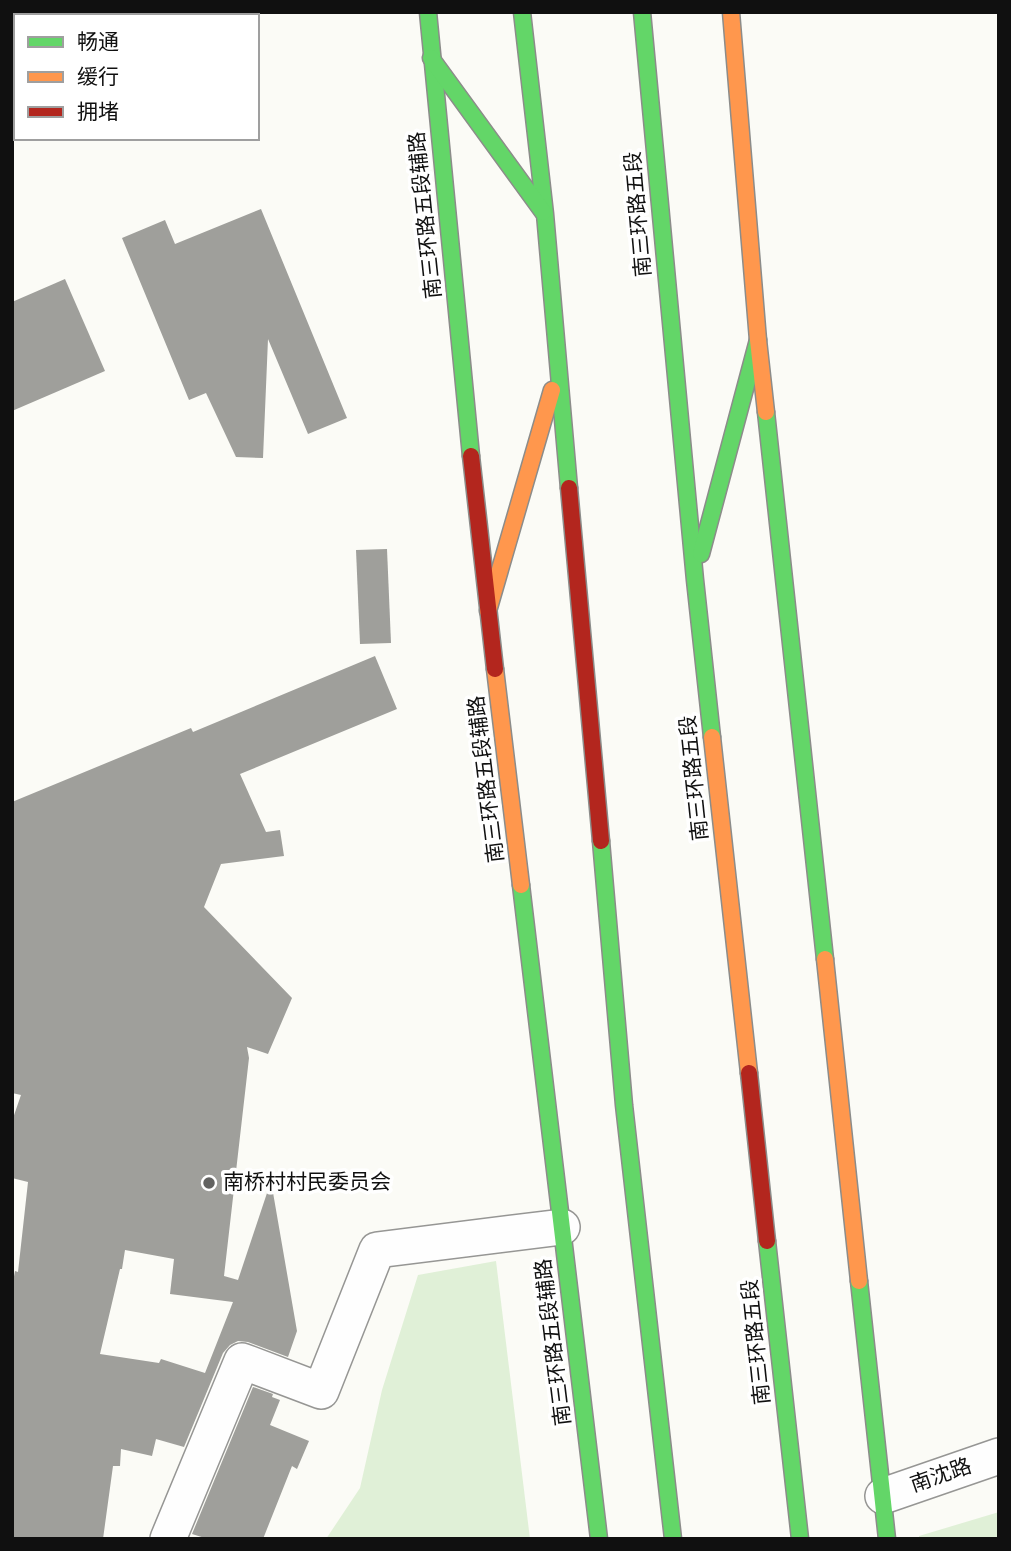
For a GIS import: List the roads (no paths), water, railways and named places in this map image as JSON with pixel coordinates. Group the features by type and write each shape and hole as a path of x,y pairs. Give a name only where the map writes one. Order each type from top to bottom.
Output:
{"main road":[{"name":"南三环路五段辅路","path":"428,12 471,463 599,1539"},
{"path":"522,12 545,214 622,1091 673,1539"},
{"name":"南三环路五段","path":"642,12 695,580 800,1539"},
{"path":"731,12 758,340 887,1539"},
{"path":"432,58 545,214"},
{"path":"695,580 758,340"},
{"path":"488,611 558,368"}],"street":[{"path":"168,1539 242,1361 321,1391 377,1250 562,1227"},
{"name":"南沈路","path":"883,1496 999,1457"}],"place":[{"name":"南桥村村民委员会","path":"209,1183"}]}
